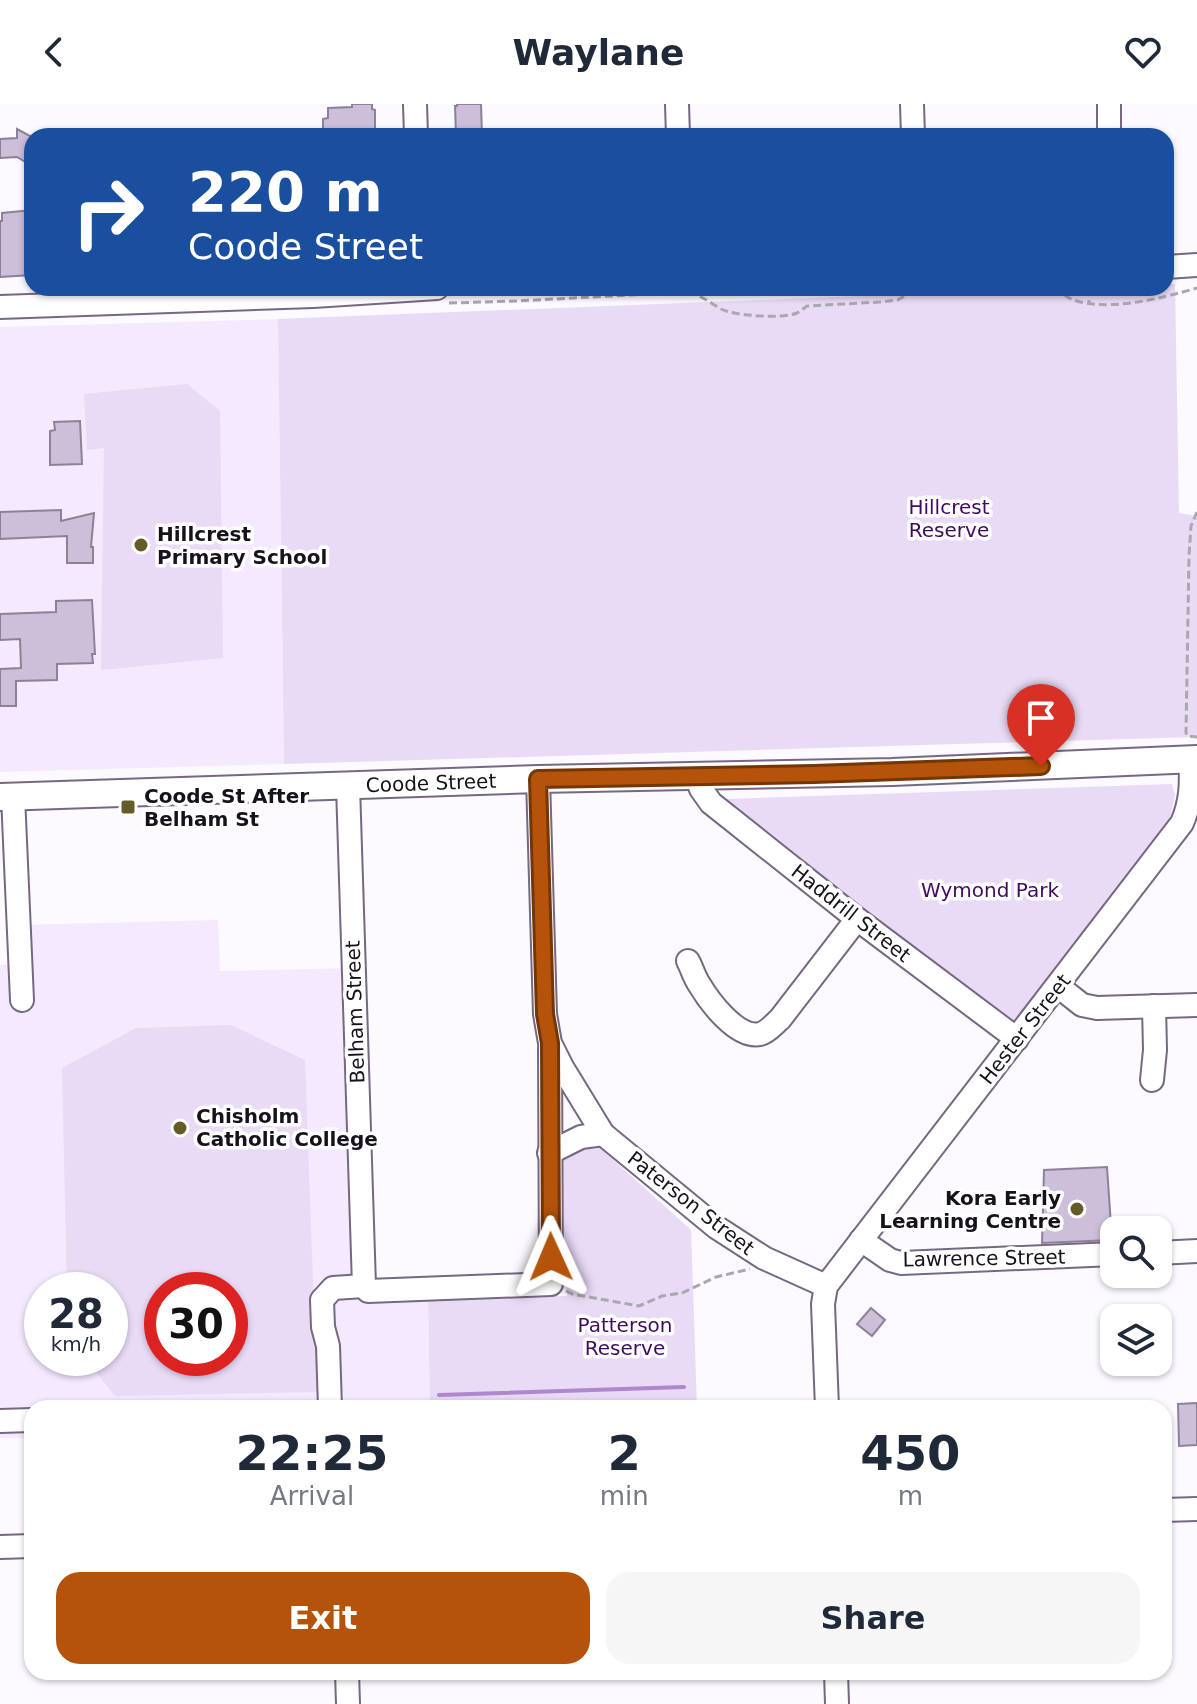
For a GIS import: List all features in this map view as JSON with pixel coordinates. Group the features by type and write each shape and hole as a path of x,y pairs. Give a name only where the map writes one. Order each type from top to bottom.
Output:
{"main road":[{"name":"Coode Street","path":"7,797 538,779 892,772 1195,752"}],"street":[{"path":"415,104 416,128"},
{"path":"677,104 678,128"},
{"path":"912,104 913,128"},
{"path":"1109,104 1109,128"},
{"path":"1174,269 1196,275"},
{"path":"0,307 313,296"},
{"name":"Hester Street","path":"826,1286 1182,823 1189,807 1195,752"},
{"name":"Haddrill Street","path":"696,776 711,803 857,919 1017,1039"},
{"name":"Paterson Street","path":"538,779 545,1014 550,1043 551,1284"},
{"name":"Belham Street","path":"348,786 364,1286"},
{"path":"7,797 22,1000"},
{"path":"688,961 698,984 721,1014 744,1032 757,1035 766,1032 780,1019 857,919"},
{"path":"1058,986 1088,1007 1197,1005"},
{"path":"1152,1080 1154,1006"},
{"name":"Paterson Street","path":"550,1043 603,1134 716,1227 764,1258 826,1286"},
{"path":"549,1153 581,1137 603,1134"},
{"name":"Lawrence Street","path":"861,1240 890,1260 901,1263 1100,1255"},
{"path":"1172,1252 1197,1251"},
{"path":"330,1400 328,1346 323,1327 322,1300 333,1288 364,1286 368,1291 551,1284"},
{"path":"826,1286 823,1304 827,1400"},
{"path":"0,1421 24,1420"},
{"path":"1172,1510 1197,1509"},
{"path":"0,1547 24,1546"},
{"path":"347,1680 348,1704"},
{"path":"836,1680 837,1704"}],"path":[{"path":"1174,289 1196,275"},
{"path":"439,296 624,296"},
{"path":"701,296 721,309 765,316 796,314 807,306 898,300 904,296"},
{"path":"1067,296 1094,304 1158,300 1164,296"},
{"path":"1089,296 1089,303"},
{"path":"1195,752 1186,728 1189,556 1191,526 1197,512"},
{"path":"551,1284 572,1294 639,1306 662,1296 682,1293 716,1277 758,1268 764,1258"}],"shaded area":[{"name":"Hillcrest Primary School","path":"278,319 284,764 0,772 0,327"},
{"name":"Chisholm Catholic College","path":"218,920 220,971 355,968 364,1285 428,1298 430,1400 24,1400 24,1438 0,1438 0,965 20,963 19,925"}],"green space":[{"name":"Hillcrest Reserve","path":"1175,284 1179,513 1197,516 1197,737 284,764 278,319 860,296 1174,296"},
{"path":"187,384 220,411 223,658 101,670 104,448 87,450 84,394"},
{"name":"Wymond Park","path":"1172,784 1175,795 1168,826 1013,1022 995,1020 721,810 724,799"},
{"path":"231,1025 305,1060 317,1392 115,1396 99,1376 128,1376 128,1272 67,1272 62,1068 136,1028"},
{"name":"Patterson Reserve","path":"577,1145 597,1145 691,1230 697,1400 430,1400 428,1298 567,1296 558,1159"}],"building":[{"path":"352,104 372,104 375,128 323,128 323,119 328,118 328,108 352,107"},
{"path":"481,104 482,128 456,128 457,106"},
{"path":"17,129 24,133 24,161 17,157 0,158 0,139 17,138"},
{"path":"24,211 24,276 0,277 2,213"},
{"path":"80,421 82,464 50,465 50,431 55,430 54,422"},
{"path":"61,510 61,521 94,513 93,563 67,563 67,536 0,539 0,512"},
{"path":"92,600 93,663 57,664 57,680 16,681 16,706 0,706 0,669 21,668 20,639 0,640 0,614 56,612 56,601"},
{"name":"Kora Early Learning Centre","path":"1107,1167 1110,1216 1100,1216 1100,1241 1042,1243 1044,1170"},
{"path":"871,1308 885,1320 872,1336 857,1324"},
{"path":"1197,1403 1197,1445 1179,1446 1178,1404"}],"waterway":[{"path":"439,1395 684,1387"}],"place":[{"name":"Hillcrest Primary School","path":"141,545"},
{"name":"Coode St After Belham St","path":"128,807"},
{"name":"Chisholm Catholic College","path":"180,1128"},
{"name":"Kora Early Learning Centre","path":"1077,1209"}],"route":[{"path":"551,1257 550,1043 545,1014 538,779 1041,766"}]}
